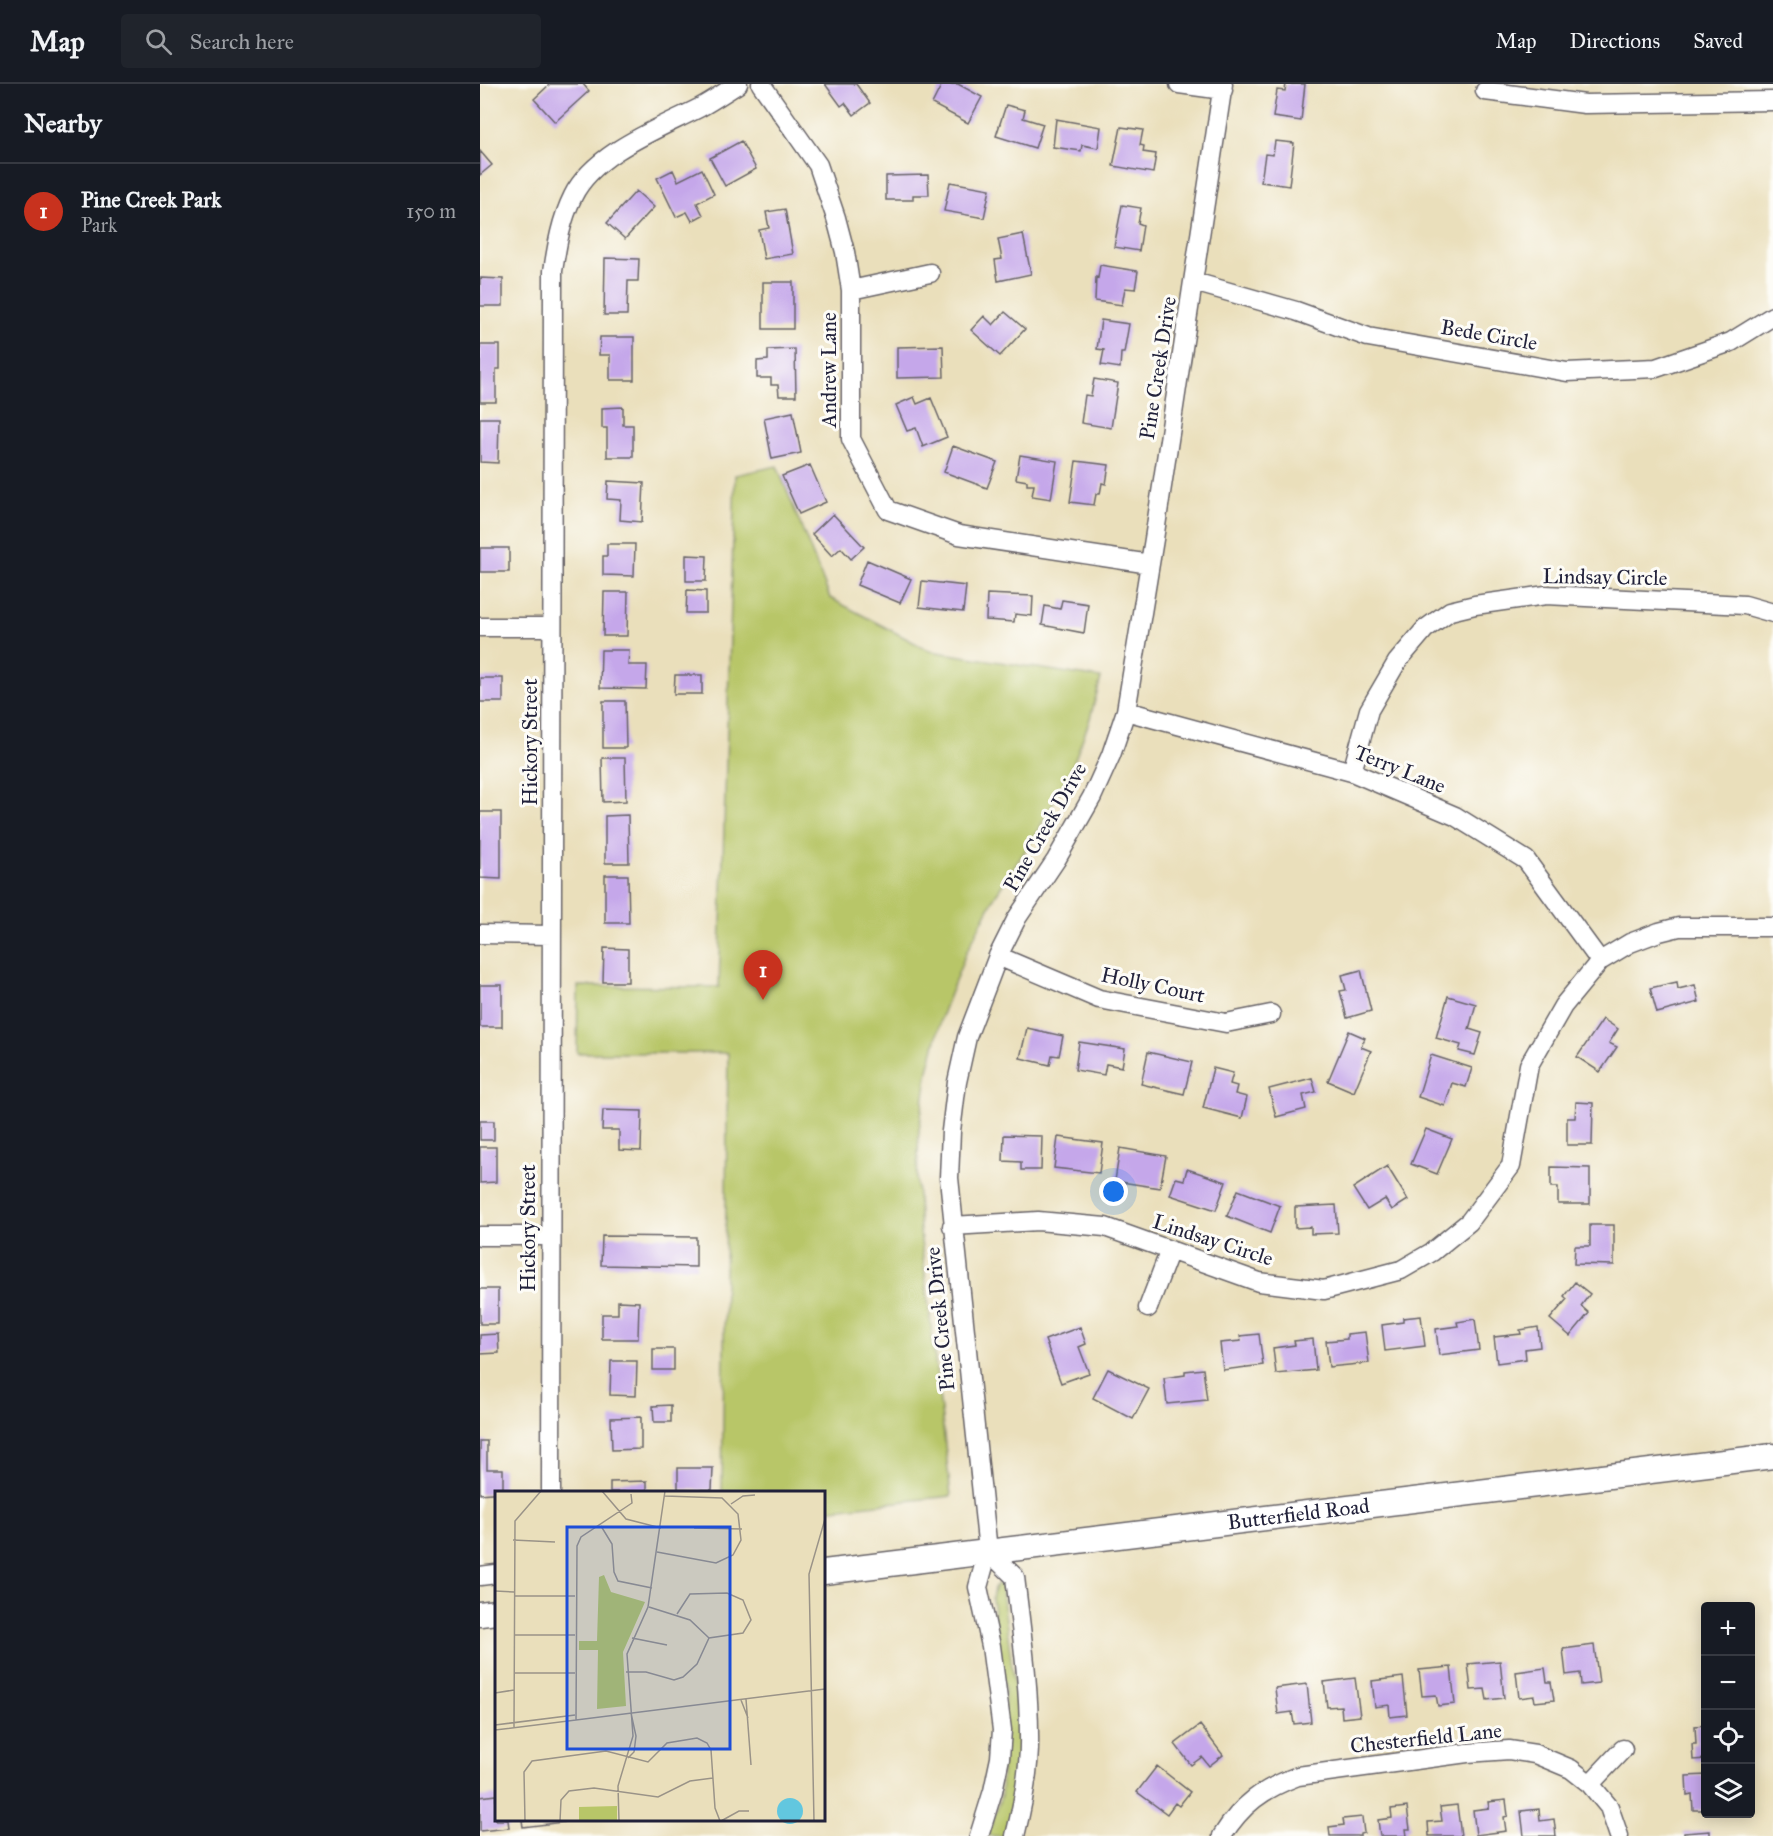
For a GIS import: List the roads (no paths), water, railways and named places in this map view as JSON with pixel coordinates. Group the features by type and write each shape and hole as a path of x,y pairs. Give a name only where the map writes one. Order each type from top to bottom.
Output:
{"main road":[{"name":"Butterfield Road","path":"825,1572 1773,1456"},
{"path":"480,1614 495,1612"}],"street":[{"name":"Hickory Street","path":"551,1491 553,271 559,230 574,194 597,165 632,141 700,107 738,84"},
{"name":"Andrew Lane","path":"761,84 818,165 842,241 851,290 851,439 888,510 959,535 1150,564"},
{"path":"1179,84 1223,87"},
{"name":"Pine Creek Drive","path":"980,1836 1000,1758 1002,1730 992,1650 978,1587 988,1551 952,1226 949,1178 951,1131 957,1082 967,1037 998,956 1017,918 1056,860 1092,797 1126,711 1223,87"},
{"path":"1485,91 1586,104 1773,101"},
{"path":"851,290 930,273"},
{"name":"Bede Circle","path":"1194,282 1296,311 1368,337 1567,372 1656,368 1731,342 1773,316"},
{"name":"Lindsay Circle","path":"1352,772 1369,710 1397,662 1425,629 1450,611 1475,605 1546,595 1745,605 1773,613"},
{"path":"480,627 552,627"},
{"name":"Terry Lane","path":"1126,711 1352,772 1455,816 1526,860 1600,961"},
{"name":"Lindsay Circle","path":"952,1226 1038,1221 1105,1227 1259,1282 1324,1290 1401,1270 1432,1252 1469,1222 1511,1166 1529,1065 1563,1006 1600,961 1630,943 1679,927 1773,927"},
{"path":"480,934 551,935"},
{"name":"Holly Court","path":"998,956 1100,999 1226,1023 1270,1014"},
{"path":"480,1236 551,1236"},
{"path":"1148,1308 1170,1250"},
{"path":"988,1551 1015,1577 1026,1685 1029,1736 1026,1782 1015,1836"},
{"path":"480,1576 495,1574"},
{"path":"1590,1784 1623,1749"},
{"name":"Chesterfield Lane","path":"1222,1836 1247,1804 1272,1786 1298,1776 1467,1753 1509,1750 1535,1754 1571,1769 1590,1784 1609,1807 1619,1836"}],"place":[{"name":"Pine Creek Park","path":"763,1000"}]}
